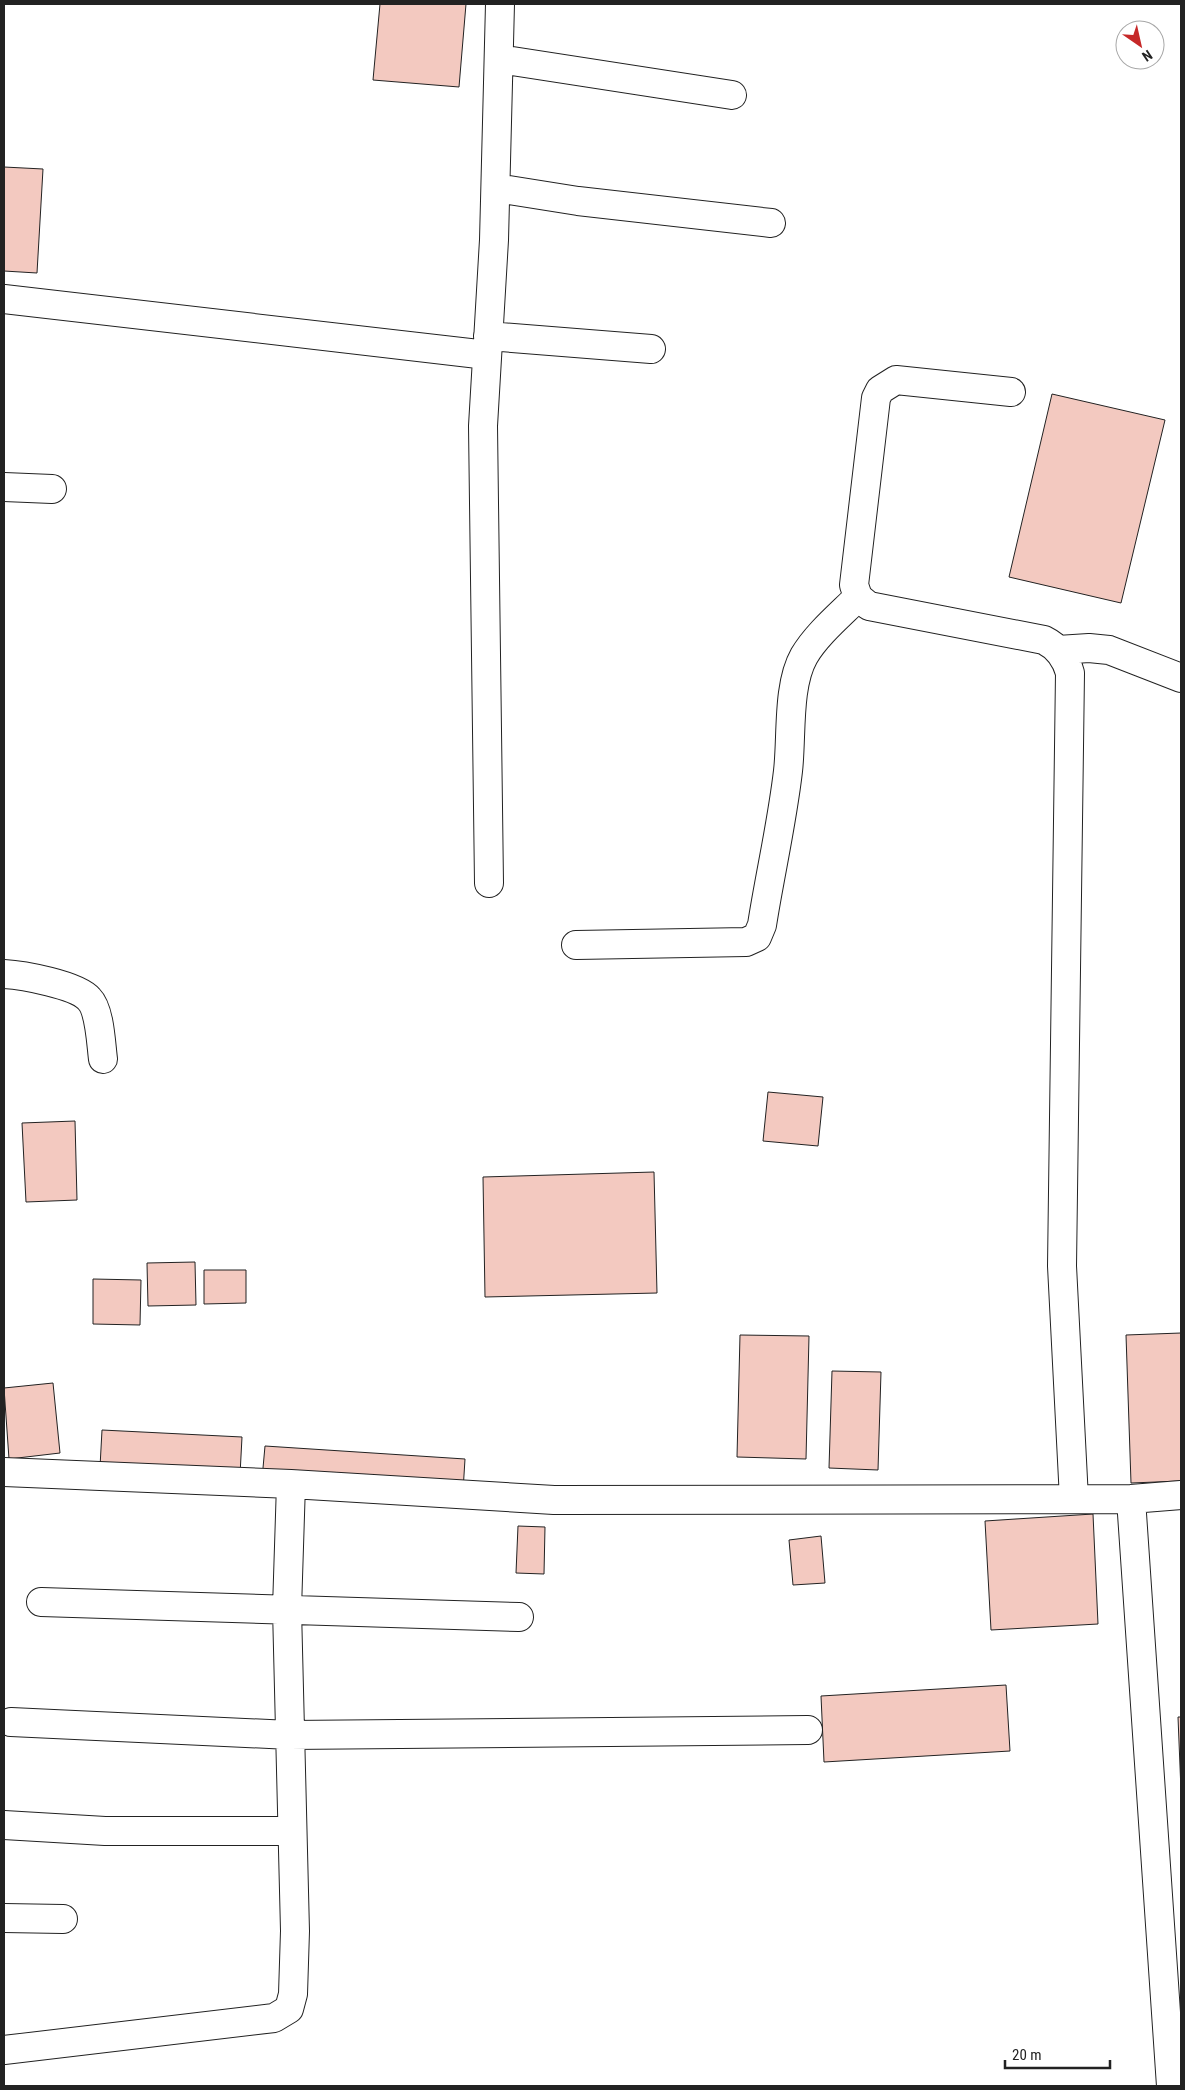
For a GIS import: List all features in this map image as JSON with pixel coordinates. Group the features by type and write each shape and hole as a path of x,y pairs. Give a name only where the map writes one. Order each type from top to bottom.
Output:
{"street":[{"path":"489,883 483,426 496,188 500,4"},
{"path":"499,59 732,95"},
{"path":"496,188 578,201 771,223"},
{"path":"4,299 488,345 651,349"},
{"path":"1011,392 896,380 880,390 876,398 854,585 858,597 869,606 1044,640 1056,645 1068,663 1070,673 1062,1266 1074,1499"},
{"path":"4,487 52,489"},
{"path":"576,945 746,942 757,937 762,925 788,772 792,705 796,679 804,656 821,635 858,597"},
{"path":"1058,650 1089,648 1110,650 1181,678"},
{"path":"4,974 73,988 90,999 97,1016 104,1059"},
{"path":"4,1472 291,1484 554,1500 1131,1500 1181,1495"},
{"path":"4,2050 274,2018 289,2010 293,1994 294,1940 287,1609 291,1484"},
{"path":"1131,1500 1171,2086"},
{"path":"41,1602 519,1616"},
{"path":"11,1722 290,1735 808,1730"},
{"path":"4,1824 105,1831 292,1831"},
{"path":"4,1918 63,1919"}],"building":[{"path":"380,4 466,4 459,87 373,80"},
{"path":"4,167 43,169 37,273 4,271"},
{"path":"1052,394 1165,420 1121,603 1009,577"},
{"path":"768,1092 823,1097 818,1146 763,1141"},
{"path":"75,1121 77,1200 26,1202 22,1123"},
{"path":"654,1172 657,1293 485,1297 483,1177"},
{"path":"195,1262 196,1305 148,1306 147,1263"},
{"path":"204,1270 246,1270 246,1303 204,1304"},
{"path":"93,1279 141,1280 140,1325 93,1324"},
{"path":"1181,1333 1181,1481 1131,1483 1126,1335"},
{"path":"740,1335 809,1336 806,1459 737,1457"},
{"path":"832,1371 881,1372 878,1470 829,1468"},
{"path":"53,1383 60,1453 9,1459 4,1388"},
{"path":"102,1430 242,1437 240,1475 100,1467"},
{"path":"265,1446 465,1459 463,1491 262,1479"},
{"path":"1093,1514 1098,1624 991,1630 985,1521"},
{"path":"518,1526 545,1527 544,1574 516,1573"},
{"path":"821,1536 825,1583 793,1585 789,1540"},
{"path":"1006,1685 1010,1751 824,1762 821,1696"},
{"path":"1178,1717 1181,1717 1181,1791"}]}
